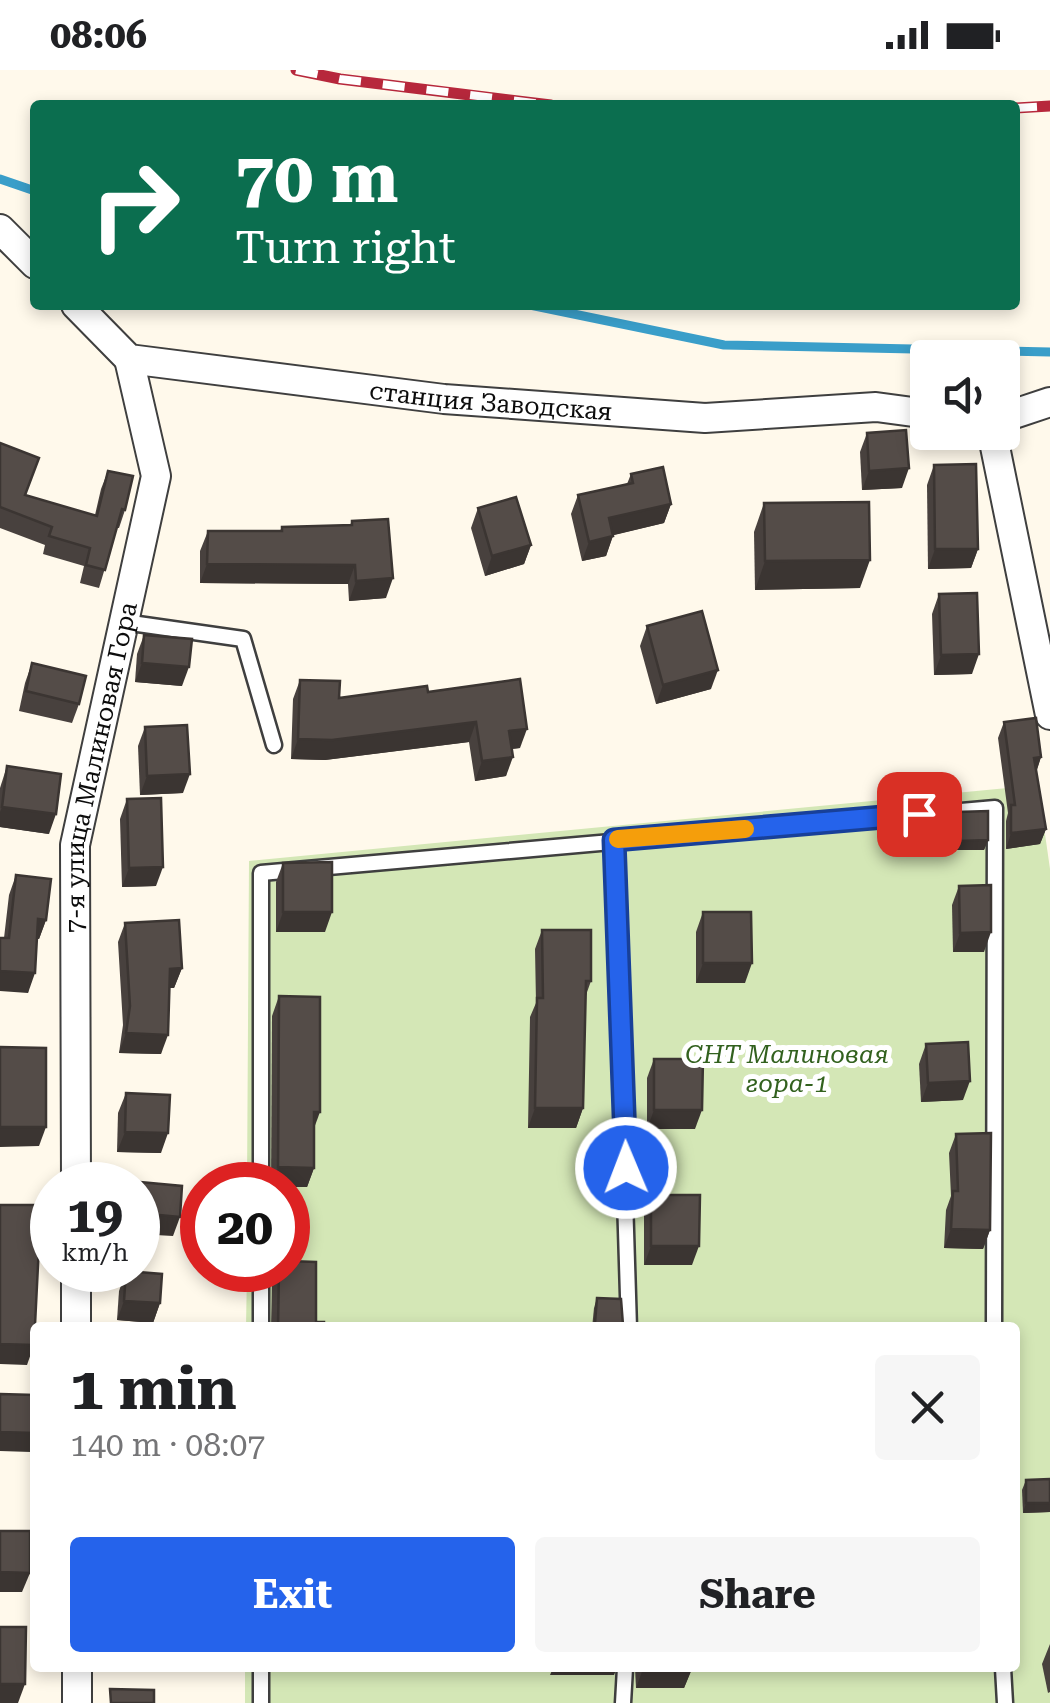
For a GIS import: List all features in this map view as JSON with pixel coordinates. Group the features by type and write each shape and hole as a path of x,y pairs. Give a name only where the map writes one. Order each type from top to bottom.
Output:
{"street":[{"path":"0,229 30,259"},
{"path":"81,310 130,359"},
{"name":"станция Заводская","path":"130,359 444,399 706,418 876,407 910,412"},
{"name":"7-я улица Малиновая Гора","path":"76,1162 75,845 156,476 130,359"},
{"path":"1020,412 1050,402"},
{"path":"996,450 1050,716"},
{"path":"76,1292 76,1322"},
{"path":"77,1672 77,1703"}],"lane":[{"path":"124,622 243,639 274,745"},
{"path":"260,1162 260,873 995,808 994,1322"},
{"path":"614,840 628,1322"},
{"path":"260,1292 260,1322"},
{"path":"260,1672 260,1703"},
{"path":"622,1703 625,1672"},
{"path":"1003,1672 1005,1703"}],"green space":[{"name":"СНТ Малиновая гора-1","path":"1038,785 1050,869 1050,1703 245,1703 245,1672 1020,1672 1020,1322 246,1322 247,1292 310,1292 310,1162 247,1162 249,861"}],"building":[{"path":"906,430 909,468 869,471 867,433"},
{"path":"0,443 39,458 25,495 97,516 108,471 133,476 105,570 86,565 90,548 49,536 52,527 0,507"},
{"path":"976,464 978,549 935,549 934,465"},
{"path":"663,467 671,504 609,518 613,536 589,542 578,495 633,483 631,474"},
{"path":"516,497 531,545 492,556 478,508"},
{"path":"869,502 870,560 765,561 764,503"},
{"path":"388,519 393,578 356,581 355,565 207,564 208,531 282,531 282,527 352,525 352,521"},
{"path":"977,593 979,654 941,655 939,594"},
{"path":"702,611 718,670 663,685 647,626"},
{"path":"144,635 192,639 189,667 142,663"},
{"path":"32,663 86,676 79,704 26,691"},
{"path":"520,679 527,729 509,731 513,757 482,761 476,722 332,740 298,739 300,680 340,681 339,698 427,686 428,692"},
{"path":"1036,718 1041,757 1034,758 1046,829 1011,833 1011,805 1015,805 1004,722"},
{"path":"187,725 190,774 147,776 145,727"},
{"path":"7,766 61,774 56,814 2,807"},
{"path":"161,798 163,867 129,868 127,799"},
{"path":"988,811 988,840 959,841 958,812"},
{"path":"332,862 332,912 283,912 283,863"},
{"path":"16,875 51,879 46,920 38,919 35,973 0,971 0,938 9,938"},
{"path":"991,885 991,932 960,933 959,886"},
{"path":"703,912 751,912 752,963 703,963"},
{"path":"179,920 182,968 170,969 168,1035 126,1033 130,1006 125,923"},
{"path":"542,930 591,930 583,1108 535,1108 537,998 543,998"},
{"path":"279,996 320,997 320,1112 314,1112 314,1168 310,1168 310,1162 278,1162"},
{"path":"968,1042 970,1081 928,1083 926,1044"},
{"path":"0,1047 46,1048 46,1127 0,1127"},
{"path":"654,1059 703,1059 702,1110 654,1110"},
{"path":"126,1093 170,1095 168,1133 125,1132"},
{"path":"991,1133 990,1230 951,1229 953,1191 958,1191 956,1134"},
{"path":"160,1184 180,1186 180,1217 160,1215"},
{"path":"651,1195 700,1195 699,1246 651,1246"},
{"path":"0,1205 30,1205 30,1292 37,1292 30,1345 0,1344"},
{"path":"310,1262 316,1262 316,1322 278,1322 279,1292 310,1292"},
{"path":"162,1274 160,1303 124,1301 125,1292 160,1292"},
{"path":"597,1298 621,1299 623,1322 595,1322"},
{"path":"0,1394 30,1395 30,1433 0,1432"},
{"path":"1050,1479 1050,1503 1026,1503 1026,1480"},
{"path":"0,1531 30,1531 30,1573 0,1572"},
{"path":"0,1627 26,1627 25,1684 0,1684"},
{"path":"110,1689 154,1690 154,1703 111,1703"}],"waterway":[{"path":"0,179 30,189"},
{"path":"554,310 724,345 1050,352"}],"railway":[{"path":"296,70 510,100"},
{"path":"1020,108 1050,106"}],"slow traffic":[{"path":"618,839 745,829"}],"route":[{"path":"626,1168 614,840 919,814"}]}
